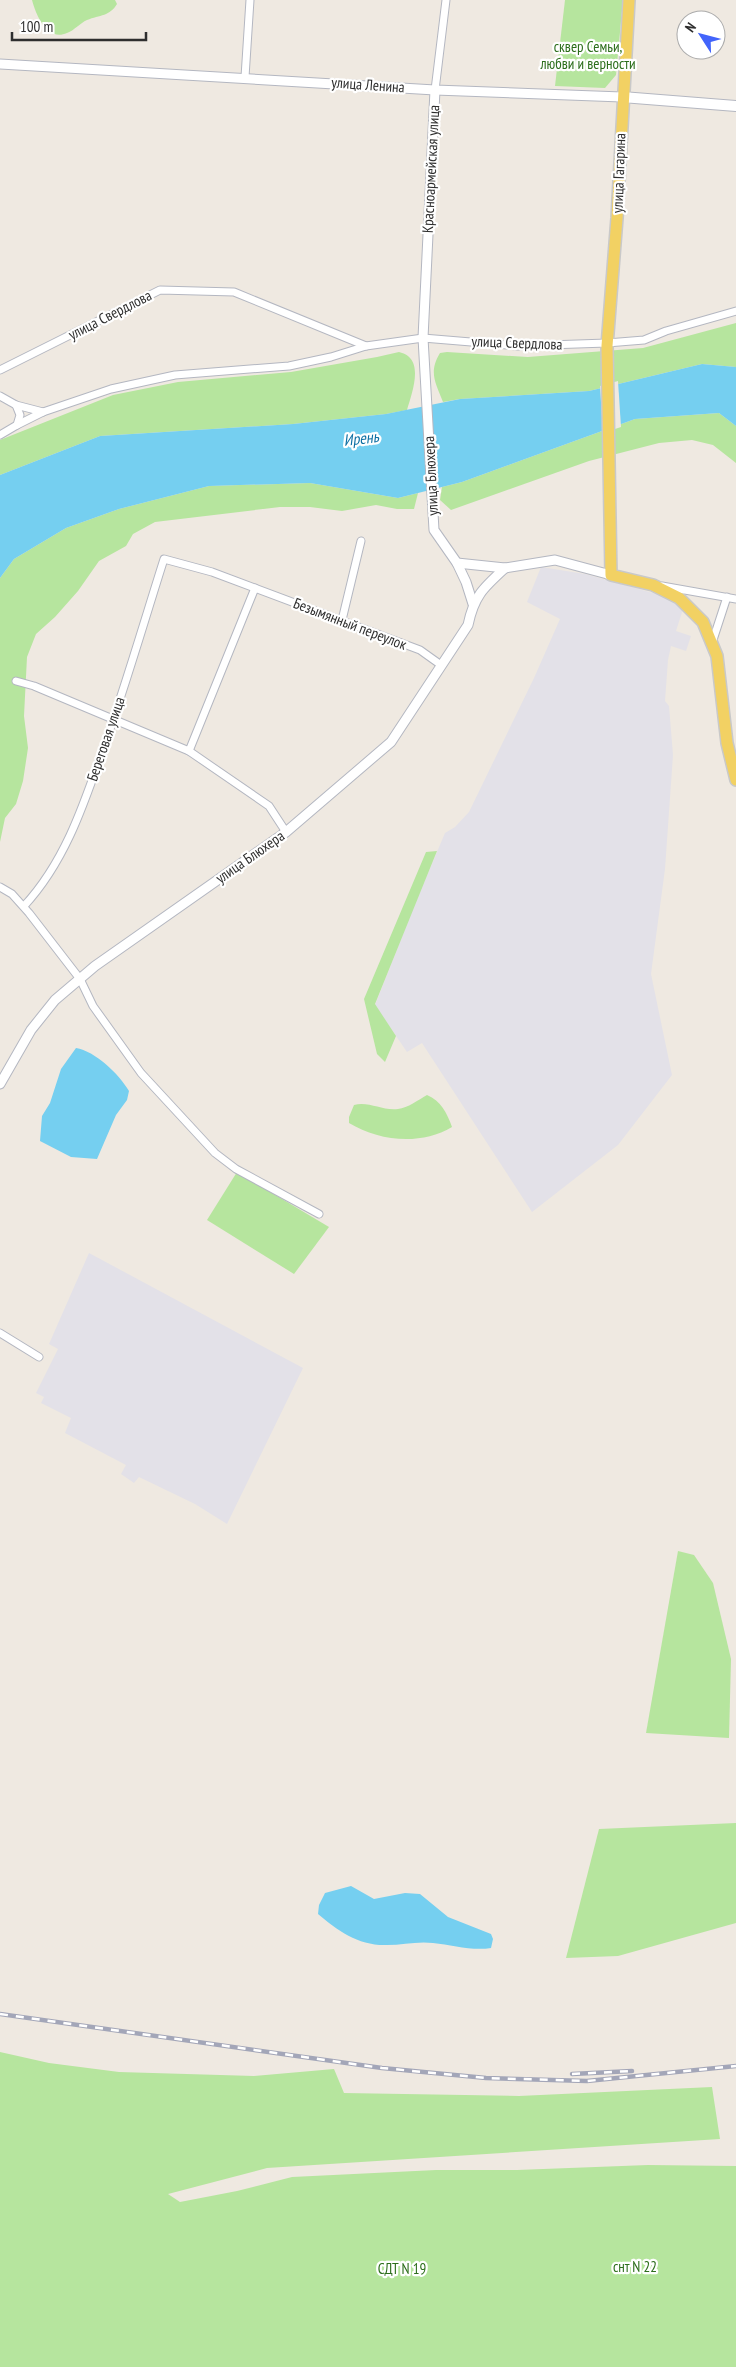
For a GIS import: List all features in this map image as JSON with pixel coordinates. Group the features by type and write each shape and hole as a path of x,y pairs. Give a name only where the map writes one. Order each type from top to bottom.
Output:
{"main road":[{"name":"улица Гагарина","path":"611,575 607,345 617,218 622,97 629,0"},
{"name":"улица Ленина","path":"622,97 736,106"},
{"path":"611,575 653,585 679,598 703,622 718,656 736,780"}],"street":[{"path":"245,77 250,0"},
{"name":"Красноармейская улица","path":"423,338 435,90 446,0"},
{"name":"улица Ленина","path":"0,64 245,77 435,90 622,97"},
{"name":"улица Свердлова","path":"0,370 160,290 234,292 366,346"},
{"name":"улица Свердлова","path":"0,435 43,412 110,389 175,375 289,366 331,357 366,346 423,338 518,346 607,345 644,340 666,331 736,311"},
{"name":"улица Блюхера","path":"423,338 434,530 457,563 473,604"},
{"path":"0,396 16,405 43,412"},
{"path":"16,405 20,415 17,425"},
{"path":"342,620 361,541"},
{"name":"Безымянный переулок","path":"164,559 212,572 342,620 420,650 441,665"},
{"name":"Береговая улица","path":"24,906 42,886 75,827 113,721 164,559"},
{"path":"457,563 505,568 555,560 611,575"},
{"name":"улица Блюхера","path":"0,1084 32,1030 55,1000 80,979 286,832 391,742 468,625 473,604 486,585 505,568"},
{"path":"653,585 736,599"},
{"path":"188,751 255,588"},
{"path":"712,643 727,597"},
{"path":"16,681 34,686 113,721 188,751 269,806 286,832"},
{"path":"0,887 12,894 24,906 80,979 93,1006 141,1073 215,1153 236,1169 319,1214"},
{"path":"0,1333 39,1357"}],"shaded area":[{"path":"541,567 585,574 660,595 684,606 676,631 691,636 686,651 671,646 668,660 665,701 669,706 673,755 665,869 651,974 672,1075 618,1145 532,1212 422,1043 407,1052 375,1005 445,833 455,827 469,812 534,678 560,619 527,602"},
{"path":"89,1253 303,1368 227,1524 195,1504 139,1477 134,1483 121,1474 126,1465 65,1433 71,1418 41,1403 44,1397 36,1393 58,1349 49,1344"}],"green space":[{"path":"32,0 115,0 117,4 108,13 87,20 70,32 60,35 54,34 44,26 36,13"},
{"name":"сквер Семьи, любви и верности","path":"565,0 623,0 616,75 605,88 555,86"},
{"path":"736,323 736,367 702,364 589,391 460,399 443,402 434,378 434,366 440,353 528,357 643,348"},
{"path":"399,352 409,357 415,369 413,391 407,410 293,424 100,436 0,475 0,440 113,395 178,382 291,372"},
{"path":"719,413 736,426 736,463 713,445 692,440 659,443 589,461 451,510 440,500 442,487 462,482 635,419"},
{"path":"310,483 398,498 418,493 414,509 397,509 376,505 342,511 310,507 280,507 155,522 133,534 126,546 99,561 78,591 55,617 36,634 27,657 24,716 28,748 23,781 16,804 5,818 0,842 0,578 14,559 66,528 119,509 209,486"},
{"path":"437,851 375,1004 396,1036 385,1062 377,1054 364,999 426,852"},
{"path":"427,1095 443,1108 452,1127 427,1137 400,1139 373,1134 349,1123 349,1117 354,1105 365,1104 386,1109 398,1109"},
{"path":"237,1172 329,1227 294,1274 207,1220"},
{"path":"678,1551 694,1555 713,1583 731,1659 729,1738 646,1733"},
{"path":"736,1823 736,1923 618,1956 566,1958 599,1829"},
{"path":"0,2052 49,2063 119,2072 254,2076 334,2069 344,2093 519,2096 712,2087 720,2139 267,2168 168,2194 180,2202 237,2191 292,2177 436,2170 517,2170 648,2165 736,2166 736,2367 0,2367"}],"water":[{"name":"Ирень","path":"702,364 736,367 736,426 719,413 635,419 462,482 398,498 310,483 209,486 119,509 66,528 14,559 0,578 0,475 100,436 293,424 386,414 460,399 589,391"},
{"path":"76,1048 91,1054 106,1064 129,1091 127,1100 116,1115 97,1159 71,1157 40,1141 42,1116 50,1103 61,1069"},
{"path":"351,1886 374,1899 405,1893 420,1894 448,1917 491,1934 493,1939 491,1948 469,1948 427,1943 377,1945 358,1940 341,1932 318,1914 319,1905 325,1893"}],"pier":[{"path":"618,381 621,427 603,433 600,386"}],"railway":[{"path":"0,2014 382,2068 486,2078 587,2081 736,2066"},
{"path":"572,2074 632,2071"}],"park label":[{"name":"снт N 22","path":"635,2267"},
{"name":"СДТ N 19","path":"402,2269"}]}
